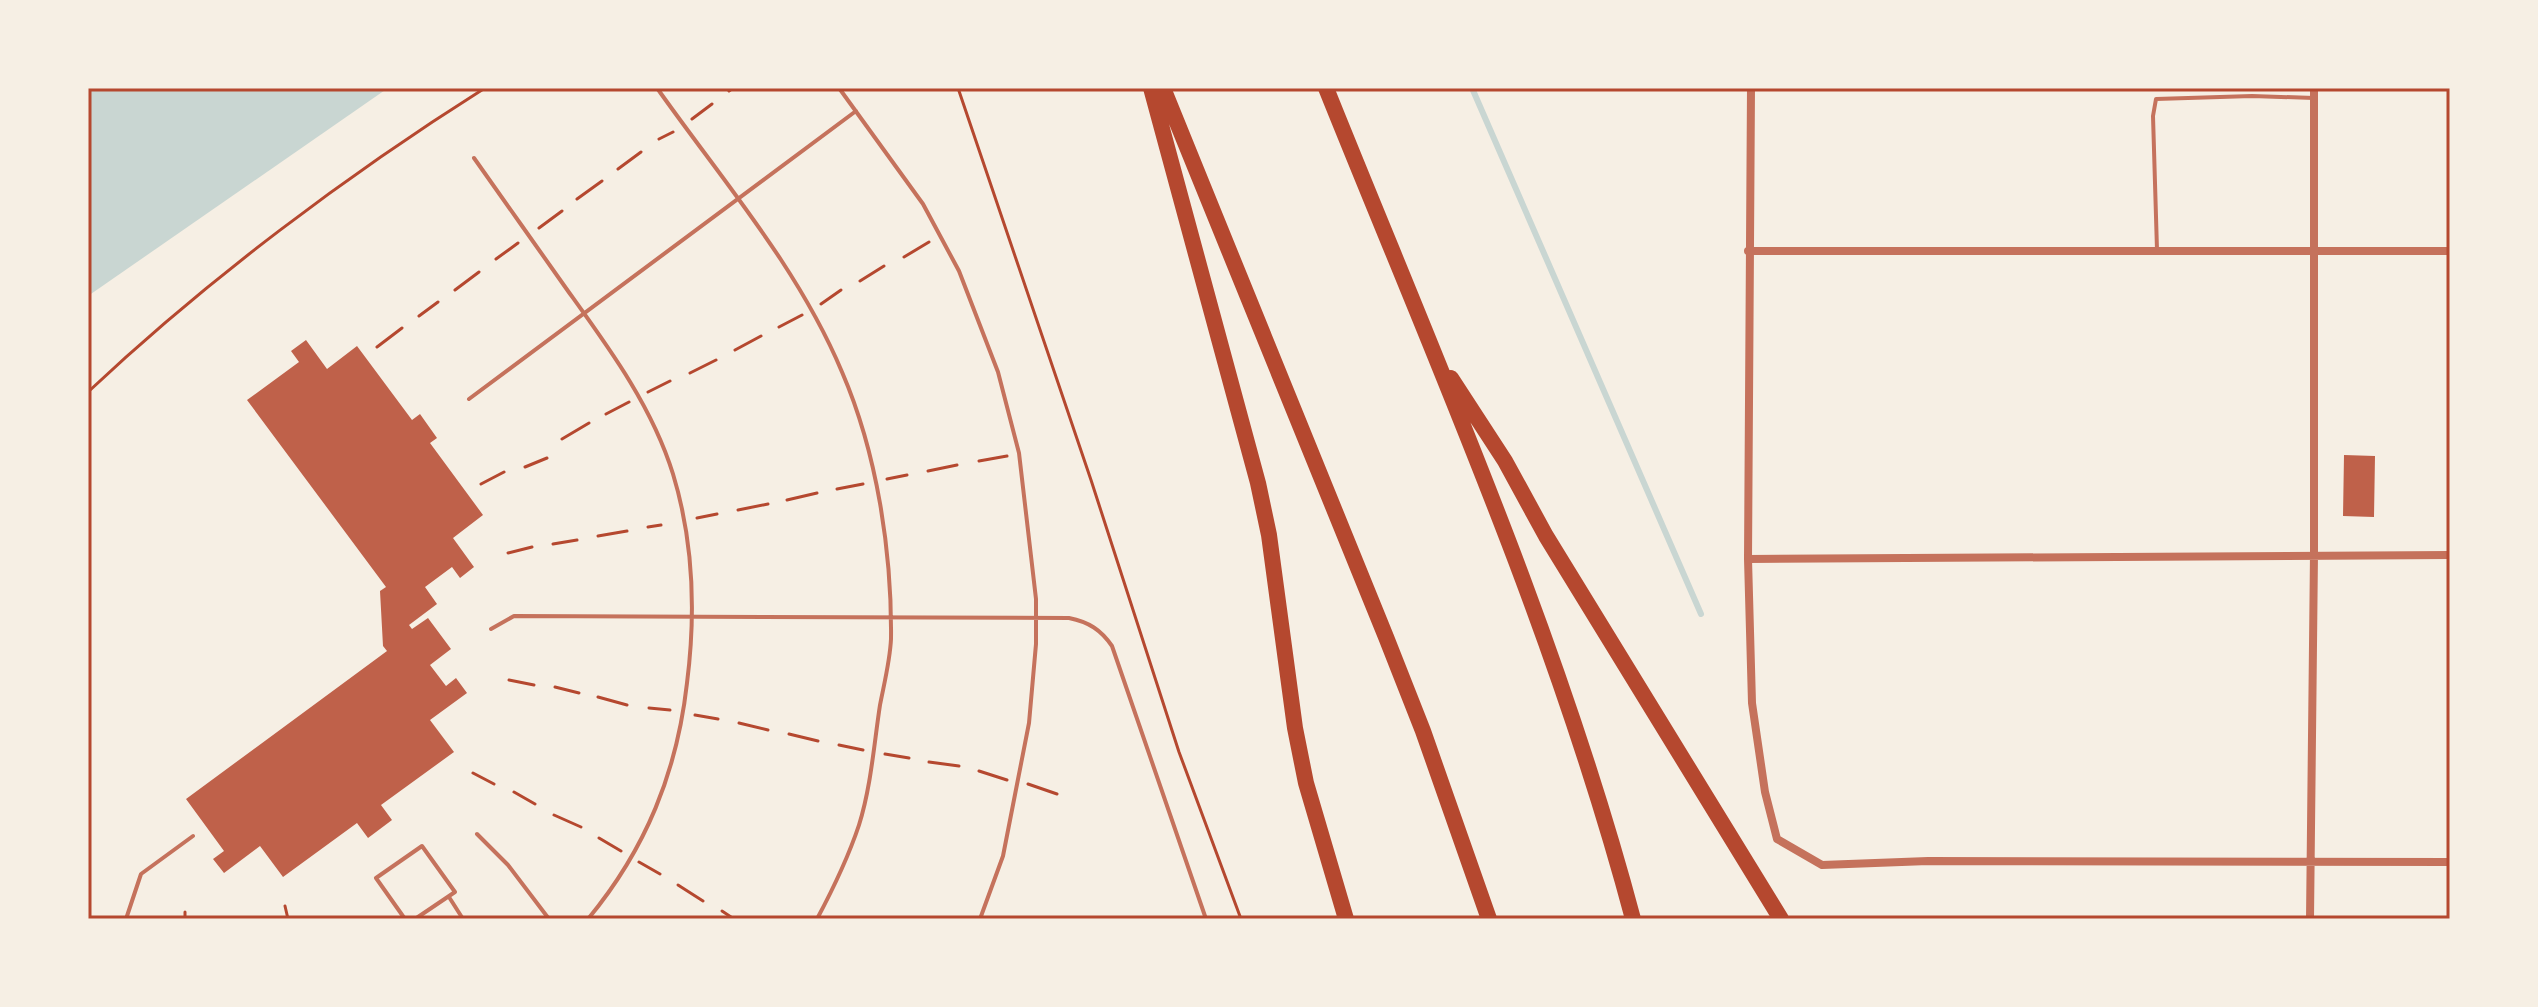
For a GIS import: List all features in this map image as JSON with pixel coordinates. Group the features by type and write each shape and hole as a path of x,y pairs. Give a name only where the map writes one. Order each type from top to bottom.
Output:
{"highway":[{"path":"1151,88 1254,468 1269,535 1303,769 1346,919"},
{"path":"1163,88 1270,345 1397,664 1489,919"},
{"path":"1326,88 1550,651 1633,919"},
{"path":"1430,347 1505,461 1546,536 1781,919"}],"street":[{"path":"1751,88 1748,559 1752,703 1765,792 1777,839 1822,865 1928,861 2450,862"},
{"path":"2310,919 2314,93"},
{"path":"1748,251 2450,251"},
{"path":"1748,559 2450,555"}],"lane":[{"path":"657,88 782,260 842,372 861,427 883,519 891,641 860,823 836,883 817,919"},
{"path":"839,88 923,204 959,271 998,372 1019,453 1036,618 1029,723 1003,856 980,919"},
{"path":"2157,251 2153,116 2156,99 2314,93"},
{"path":"469,399 856,111"},
{"path":"474,158 614,356 638,397 673,473 691,559 693,617 684,712 670,774 653,819 588,919"},
{"path":"491,629 514,616 1079,620 1104,633 1112,646 1206,919"},
{"path":"477,834 508,865 549,919"},
{"path":"126,919 141,874 193,836"},
{"path":"405,919 376,878 422,846 455,892 415,919"},
{"path":"448,897 463,919"},
{"path":"424,912 426,919"}],"path":[{"path":"88,392 143,341 252,253 485,88"},
{"path":"958,88 1091,480 1179,752 1241,919"},
{"path":"692,119 712,104"},
{"path":"659,139 674,131"},
{"path":"618,169 641,152"},
{"path":"577,199 602,181"},
{"path":"536,230 562,211"},
{"path":"496,259 519,242"},
{"path":"904,257 929,242"},
{"path":"860,281 884,266"},
{"path":"455,290 479,272"},
{"path":"820,305 841,290"},
{"path":"419,316 438,302"},
{"path":"779,327 802,315"},
{"path":"377,347 402,328"},
{"path":"735,350 761,336"},
{"path":"690,373 716,360"},
{"path":"647,393 670,381"},
{"path":"606,414 629,402"},
{"path":"562,439 589,423"},
{"path":"979,461 1007,455"},
{"path":"525,467 547,458"},
{"path":"928,471 957,465"},
{"path":"481,484 504,472"},
{"path":"893,478 907,475"},
{"path":"837,489 863,484"},
{"path":"787,500 817,493"},
{"path":"738,510 768,504"},
{"path":"693,519 717,514"},
{"path":"648,527 661,525"},
{"path":"598,536 627,531"},
{"path":"553,544 577,540"},
{"path":"508,553 532,547"},
{"path":"509,680 534,685"},
{"path":"555,687 579,693"},
{"path":"598,697 627,705"},
{"path":"649,708 674,710"},
{"path":"695,714 718,719"},
{"path":"739,723 768,730"},
{"path":"789,734 818,741"},
{"path":"839,745 863,750"},
{"path":"884,754 909,758"},
{"path":"929,762 959,766"},
{"path":"979,771 1007,780"},
{"path":"473,773 494,784"},
{"path":"1028,784 1057,794"},
{"path":"514,792 535,804"},
{"path":"554,815 581,827"},
{"path":"599,838 621,851"},
{"path":"639,862 660,874"},
{"path":"678,885 703,901"},
{"path":"285,906 288,919"},
{"path":"722,911 734,919"},
{"path":"185,912 185,919"}],"shaded area":[{"path":"88,88 388,88 88,296"}],"building":[{"path":"306,340 327,369 357,346 412,420 420,414 437,438 430,443 483,515 453,538 474,567 460,578 452,567 425,587 437,604 409,625 412,629 428,618 451,649 430,665 446,686 456,678 467,693 430,720 454,752 381,805 392,820 368,838 357,823 283,877 260,846 224,873 213,859 224,851 186,799 387,651 383,646 380,591 386,587 247,400 299,362 291,351"},
{"path":"2344,455 2375,456 2374,517 2343,516"}],"waterway":[{"path":"1472,88 1701,614"}]}
